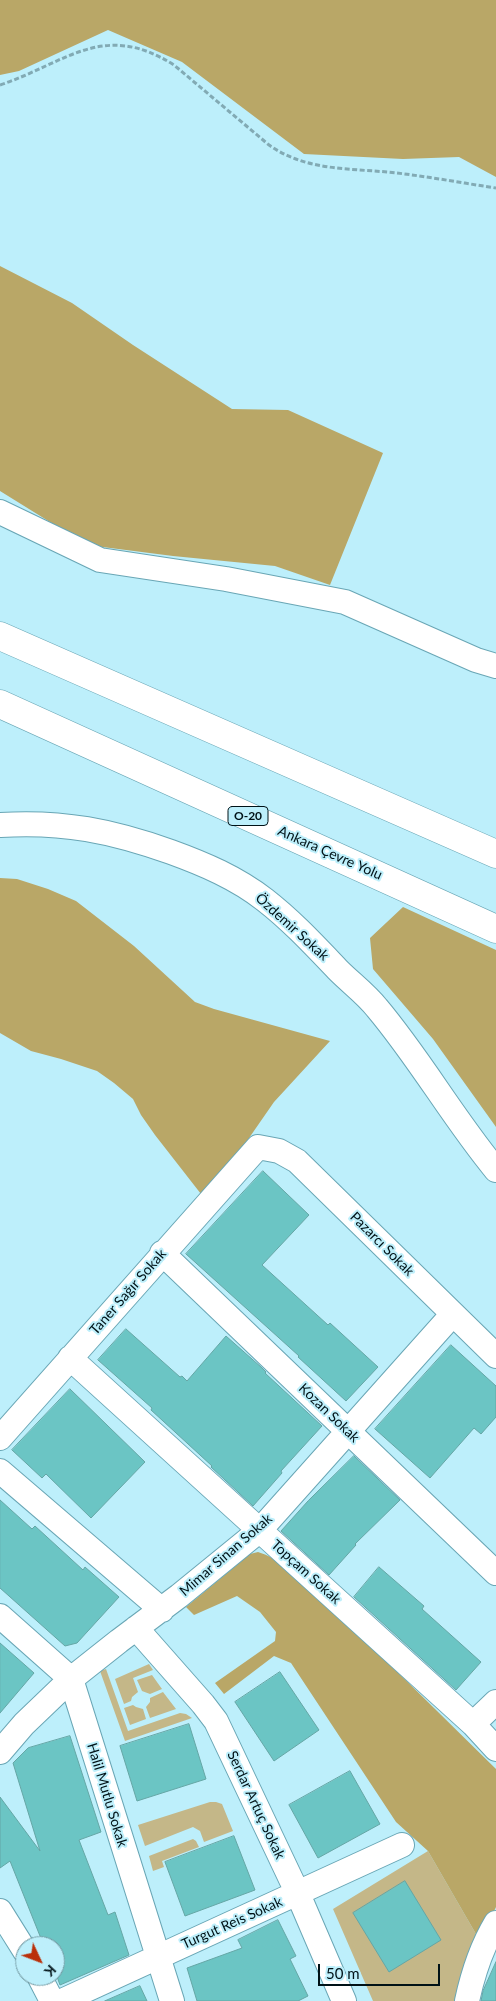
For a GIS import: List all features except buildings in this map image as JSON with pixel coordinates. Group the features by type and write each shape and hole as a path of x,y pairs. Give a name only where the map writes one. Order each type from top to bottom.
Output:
{"highway":[{"path":"0,636 496,854"},
{"name":"Ankara Çevre Yolu","path":"0,704 496,928"}],"street":[{"path":"0,512 100,560 226,579 345,602 476,660 496,666"},
{"name":"Özdemir Sokak","path":"0,825 38,824 76,827 124,836 214,868 265,900 309,939 376,1006 421,1064 496,1170"},
{"name":"Taner Sağır Sokak","path":"0,1438 162,1253 258,1147"},
{"name":"Pazarcı Sokak","path":"258,1147 279,1151 297,1161 452,1315 496,1356"},
{"name":"Kozan Sokak","path":"162,1253 496,1573"},
{"name":"Mimar Sinan Sokak","path":"0,1752 24,1724 71,1679 162,1610 260,1530 452,1315"},
{"name":"Topçam Sokak","path":"70,1358 473,1724 496,1748"},
{"path":"0,1471 162,1610"},
{"path":"0,1616 71,1679"},
{"path":"0,1628 54,1676 53,1682 0,1738"},
{"name":"Serdar Artuç Sokak","path":"136,1628 216,1721 298,1894 344,2001"},
{"name":"Halil Mutlu Sokak","path":"71,1679 172,2001"},
{"path":"473,1724 496,1702"},
{"name":"Turgut Reis Sokak","path":"62,2001 402,1845"},
{"path":"2,1919 15,1937"},
{"path":"467,2001 475,1967 484,1944 496,1923"},
{"path":"44,1986 52,2001"}],"path":[{"path":"0,85 16,80 83,49 110,45 137,48 174,65 268,146 300,162 321,167 397,173 496,188"}],"shaded area":[{"path":"0,0 496,0 496,177 459,157 403,159 304,154 182,62 108,30 19,71 0,75"},
{"path":"0,266 72,303 232,409 288,410 383,453 330,585 275,566 87,545 0,491"},
{"path":"0,878 17,879 76,901 134,946 195,1002 330,1041 274,1102 231,1164 201,1194 155,1135 141,1115 133,1099 114,1083 97,1071 31,1051 0,1033"},
{"path":"403,907 496,950 496,1127 433,1039 373,969 370,938"},
{"path":"258,1552 280,1562 311,1587 496,1769 496,1907 480,1941 428,1851 396,1822 291,1663 274,1656 224,1694 215,1683 275,1641 276,1632 260,1612 237,1596 194,1615 186,1607 250,1554"},
{"path":"149,1664 153,1670 133,1678 138,1692 132,1697 131,1701 124,1704 115,1679"},
{"path":"106,1669 128,1731 180,1713 192,1718 125,1741 100,1671"},
{"path":"152,1675 162,1689 150,1694 142,1691 137,1680"},
{"path":"163,1692 176,1709 150,1718 146,1707 150,1702 150,1698"},
{"path":"133,1705 143,1709 146,1719 130,1725 124,1708"},
{"path":"210,1802 222,1804 233,1831 204,1842 200,1831 193,1827 145,1846 138,1825"},
{"path":"193,1839 199,1847 162,1861 164,1867 153,1871 149,1856"},
{"path":"428,1851 480,1941 454,2001 373,2001 333,1909"}]}
